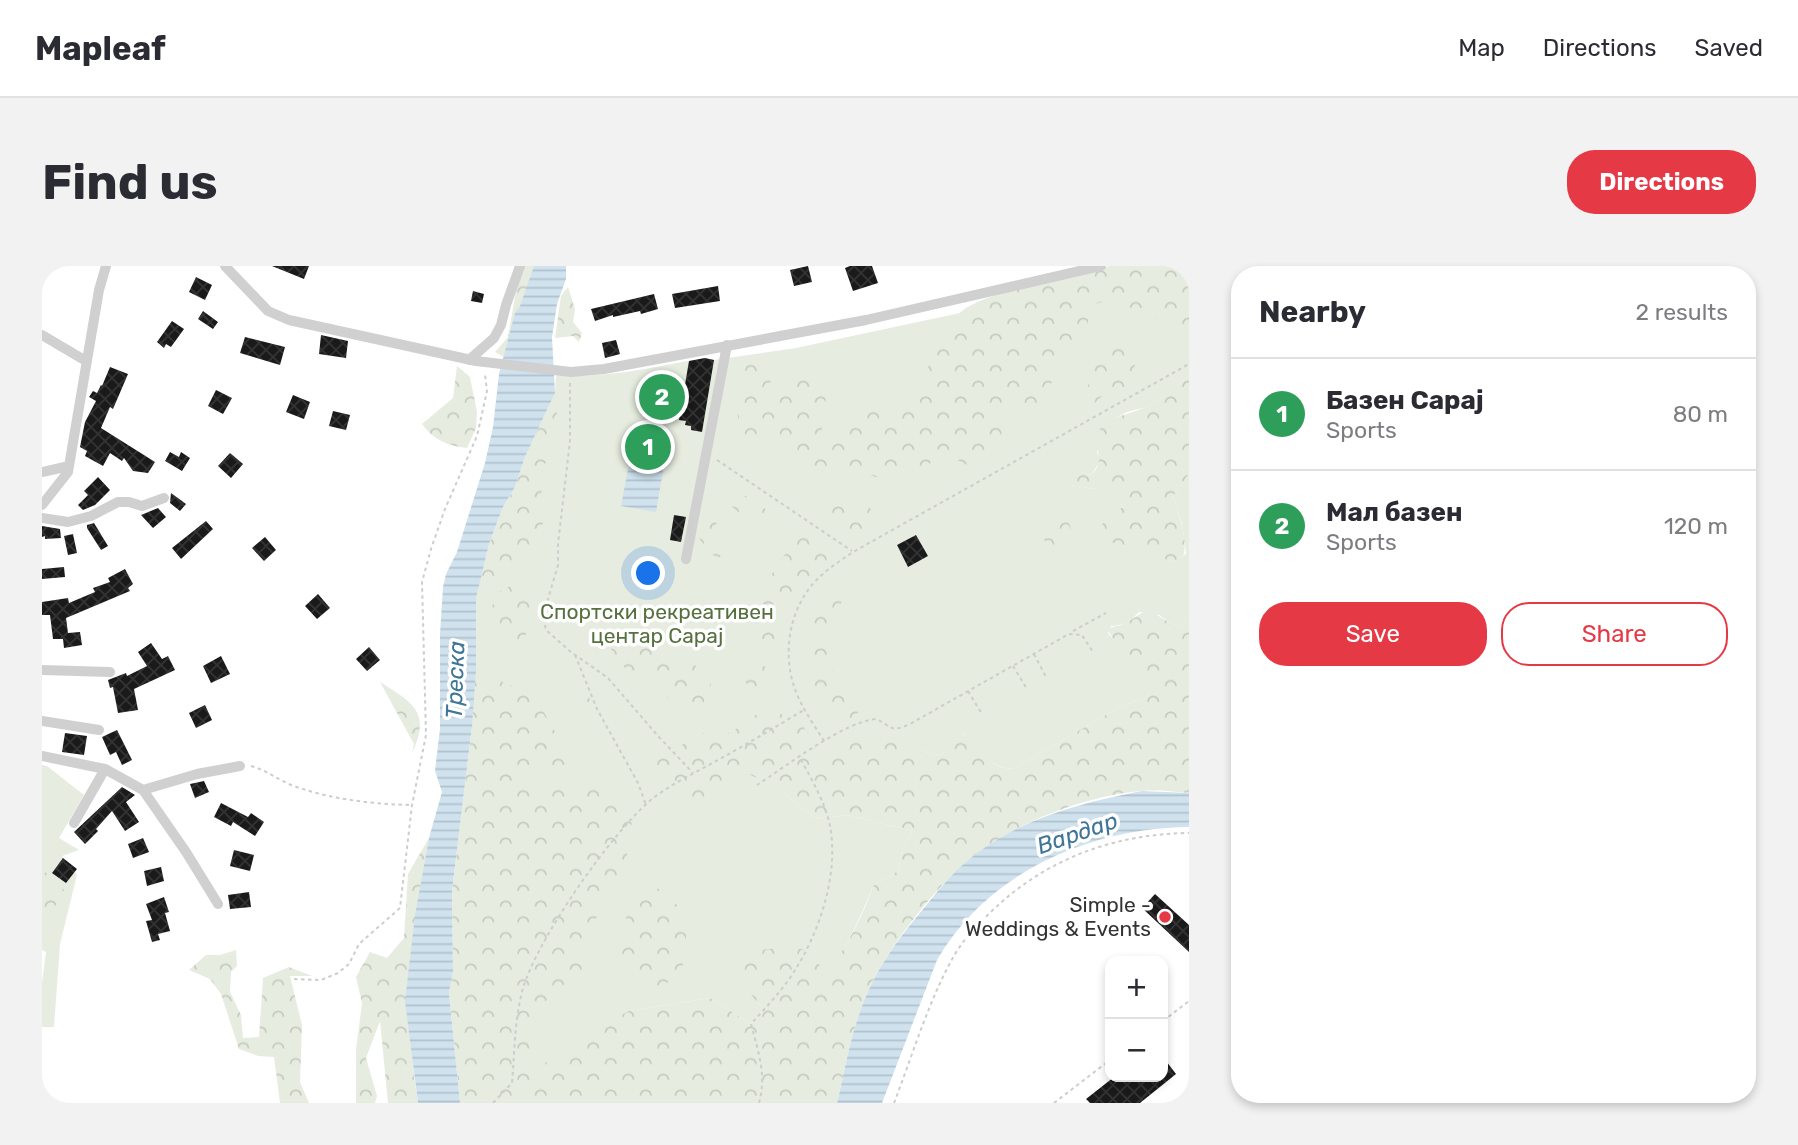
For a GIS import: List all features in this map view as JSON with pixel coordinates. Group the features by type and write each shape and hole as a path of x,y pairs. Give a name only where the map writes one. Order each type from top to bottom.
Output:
{"street":[{"path":"42,505 68,472 86,360 106,266"},
{"path":"225,266 258,303 278,316 477,361 572,372 604,369 866,320 1101,266"},
{"path":"477,361 502,326 506,304 520,266"},
{"path":"42,335 86,360"},
{"path":"686,559 727,345"},
{"path":"42,471 69,466"},
{"path":"42,518 68,522 91,516 118,502 142,506 164,498"},
{"path":"42,670 110,672"},
{"path":"42,721 99,730"},
{"path":"42,756 105,769 143,790 218,904"},
{"path":"143,790 197,774 240,766"},
{"path":"74,823 105,769"}],"path":[{"path":"294,979 321,980 338,973 349,964 359,943 400,908 412,805 426,735 422,582 445,509 477,436 488,382 477,361"},
{"path":"824,741 794,686 789,660 788,639 791,628 800,604 813,585 853,552 1189,364"},
{"path":"572,372 568,393 570,440 558,565 543,616 546,630 608,678 694,773"},
{"path":"706,453 853,552"},
{"path":"757,785 824,741 858,723 872,719 881,721 891,729 901,728 1105,613"},
{"path":"1069,634 1082,635 1093,652"},
{"path":"1033,653 1046,677"},
{"path":"575,654 597,709 638,783 646,805"},
{"path":"1013,665 1027,689"},
{"path":"967,690 982,714"},
{"path":"493,1103 512,1083 513,1039 518,1007 524,984 537,955 549,932 607,849 660,793 805,709"},
{"path":"760,1103 763,1070 751,1024 780,991 808,947 825,900 830,876 831,838 827,814 800,757"},
{"path":"240,766 247,764 289,784 341,799 412,805"},
{"path":"894,1103 955,954 975,927 1005,899 1047,868 1095,848 1129,839 1189,833"},
{"path":"1166,1019 1189,1001"},
{"path":"1054,1103 1105,1064"}],"green space":[{"path":"524,266 539,266 515,320 504,357 495,352 508,337 517,285"},
{"name":"Спортски рекреативен центар Сарај","path":"1111,266 1189,266 1189,375 1168,394 1147,407 1127,412 1108,422 1097,452 1101,460 1091,475 1081,472 1070,485 1095,489 1109,479 1123,507 1108,518 1113,542 1158,554 1171,562 1186,553 1182,524 1173,496 1189,474 1189,619 1180,626 1159,615 1139,612 1126,622 1111,626 1108,633 1128,662 1152,682 1146,698 1121,706 1015,768 1007,768 993,762 965,734 941,755 925,752 872,732 780,790 815,819 847,815 913,831 903,846 898,871 873,886 846,945 828,973 755,999 764,1010 751,1024 710,998 629,1011 531,1075 460,1103 476,598 481,573 555,393 556,375 612,374 704,358 714,360 796,348 960,313 1005,291"},
{"path":"1111,266 1189,266 1189,331 1177,321 1160,321 1143,309 1115,306 1106,301 1091,305 1087,327 1057,358 1052,372 1051,391 1037,403 1010,404 998,419 1004,441 999,453 986,461 967,465 935,448 930,464 918,474 900,467 876,477 850,470 819,470 796,450 775,440 754,436 745,441 738,417 735,389 749,380 745,370 749,358 758,355 768,358 775,369 769,386 777,403 788,379 799,373 817,379 827,389 822,429 823,445 867,403 902,407 918,385 950,326 968,307 1030,285"},
{"path":"568,287 575,309 573,322 582,333 579,342 573,336 555,338 561,296"},
{"path":"1099,342 1120,348 1136,363 1123,392 1115,397 1101,397 1087,411 1082,409 1080,404 1090,379 1091,354"},
{"path":"457,366 470,377 477,412 476,428 467,448 442,441 422,424 453,398"},
{"path":"1189,375 1189,474 1173,496 1185,543 1183,557 1171,562 1123,547 1099,533 1105,521 1123,507 1109,480 1095,489 1070,485 1069,480 1073,474 1081,472 1091,475 1095,470 1099,457 1095,437 1105,424 1155,402"},
{"path":"555,393 558,425 551,452 541,472 543,527 538,542 526,557 478,588 489,544 503,507 515,487 525,457"},
{"path":"746,496 758,501 766,510 764,517 745,515 730,504 733,497"},
{"path":"852,499 873,510 871,527 854,534 836,528 828,519 833,505"},
{"path":"703,514 714,521 720,530 723,555 718,558 696,535 698,518"},
{"path":"1056,516 1067,520 1071,531 1067,542 1056,546 1045,542 1041,531 1045,520"},
{"path":"813,535 833,556 802,585 787,605 774,646 765,650 755,649 747,636 762,589 789,548 802,537"},
{"path":"517,582 524,582 528,589 532,612 522,641 513,643 489,627 490,611 498,593"},
{"path":"835,593 843,600 828,631 829,662 840,684 854,700 859,711 853,719 843,721 819,695 809,658 814,622"},
{"path":"1149,610 1180,626 1189,619 1189,793 1141,791 1071,806 1003,836 965,863 913,920 871,985 855,1028 837,1103 460,1103 449,993 453,972 452,891 476,670 514,687 541,707 553,729 567,745 571,757 564,767 534,769 525,775 527,784 548,789 583,783 599,785 625,799 630,810 632,827 626,860 589,932 584,973 555,990 535,1014 531,1074 572,1042 629,1011 710,998 751,1024 764,1010 739,977 738,961 741,952 779,948 803,949 828,973 854,931 873,886 898,871 903,846 913,831 847,815 815,819 780,790 747,773 724,790 707,812 687,807 660,776 650,771 646,764 648,753 677,750 702,733 724,735 744,725 765,707 801,723 815,744 816,767 872,731 925,752 941,755 960,737 972,735 995,764 1004,768 1015,768 1121,706 1146,698 1151,690 1151,682 1128,662 1107,629"},
{"path":"625,636 700,669 706,675 712,691 708,705 697,711 680,708 653,682 625,668 612,650 610,642 616,637"},
{"path":"750,662 764,666 778,675 780,685 757,691 750,686 742,678 739,666"},
{"path":"380,682 402,696 416,710 420,728 412,753 414,744"},
{"path":"577,695 586,695 590,699 592,712 582,712"},
{"path":"42,765 84,795 59,838 79,850 62,856 77,875 60,944 54,1027 42,1027 42,983 46,952 42,950"},
{"path":"429,838 418,904 412,970 411,1036 418,1103 388,1103 380,1021 366,1058 377,1096 375,1103 356,1103 356,1050 362,1003 356,977 370,952 387,958 404,938 408,874"},
{"path":"42,870 56,880 67,894 53,908 45,927 42,924"},
{"path":"652,885 676,904 682,914 686,935 681,978 654,987 637,977 620,956 624,924 637,886"},
{"path":"236,950 237,966 231,972 230,992 241,1015 243,1038 259,1037 263,978 289,967 312,976 290,976 302,1025 300,1082 309,1103 280,1103 274,1057 258,1056 239,1049 221,994 210,979 189,970 206,955 220,955"}],"water":[{"name":"Треска","path":"534,266 566,266 566,279 557,304 552,337 555,393 525,457 515,487 503,507 489,544 476,598 476,670 472,726 452,891 453,972 449,993 460,1103 418,1103 405,1001 415,915 429,838 442,792 435,771 440,729 443,587 485,463 493,427 499,374 515,313"},
{"path":"646,383 682,390 678,411 642,404"},
{"path":"632,448 666,454 656,512 621,506"},
{"name":"Вардар","path":"1142,791 1189,793 1189,827 1152,829 1079,846 1045,861 984,902 958,929 937,960 882,1103 837,1103 852,1036 870,987 901,937 953,874 985,847 1027,824 1095,801"}],"building":[{"path":"272,266 309,266 304,279"},
{"path":"808,266 812,282 794,286 790,270"},
{"path":"872,266 878,283 853,291 845,268"},
{"path":"196,277 212,285 205,300 189,292"},
{"path":"718,286 720,301 675,308 672,294"},
{"path":"473,291 484,294 482,303 471,301"},
{"path":"654,294 658,309 641,314 640,311 613,315 595,321 591,309"},
{"path":"203,311 218,322 213,329 198,319"},
{"path":"172,321 184,329 171,347 166,344 164,348 157,342"},
{"path":"321,335 348,341 346,358 319,354"},
{"path":"245,337 285,347 280,365 240,353"},
{"path":"616,340 620,354 605,358 602,343"},
{"path":"705,358 714,360 702,432 691,430 691,426 685,425 686,421 679,420 689,361"},
{"path":"110,367 128,374 113,409 110,407 101,428 155,462 148,473 133,471 124,458 122,461 110,453 103,466 85,456 87,451 80,447 85,422 96,401 89,397 93,391 97,393 102,386"},
{"path":"216,390 232,398 223,414 208,406"},
{"path":"293,395 310,402 304,419 286,412"},
{"path":"333,411 350,415 346,430 329,426"},
{"path":"170,452 179,457 181,452 190,458 182,471 165,461"},
{"path":"230,453 243,464 231,478 218,466"},
{"path":"98,477 110,490 95,505 83,510 78,505 88,495 84,491"},
{"path":"171,493 186,504 180,511 170,503"},
{"path":"158,508 166,517 153,528 141,515"},
{"path":"674,515 686,517 681,542 670,540"},
{"path":"206,521 213,529 181,559 172,548"},
{"path":"94,523 108,546 101,550 87,528 87,525"},
{"path":"42,526 60,529 61,538 45,539 45,536 42,537"},
{"path":"73,534 77,553 68,555 64,536"},
{"path":"916,535 928,556 908,567 897,545"},
{"path":"265,537 276,550 264,561 252,548"},
{"path":"64,567 65,577 42,579 42,569"},
{"path":"125,569 133,584 128,588 130,591 66,618 68,633 80,632 82,645 64,648 63,639 53,639 50,615 42,615 42,602 68,598 69,603 95,592 93,588 110,582 108,578"},
{"path":"318,594 330,608 317,619 305,606"},
{"path":"151,643 162,659 168,656 175,670 134,689 138,710 118,713 113,687 110,688 108,680 126,673 127,676 147,666 138,652"},
{"path":"369,647 380,660 367,671 356,659"},
{"path":"221,656 230,674 211,683 203,666"},
{"path":"205,705 212,720 196,728 189,713"},
{"path":"117,730 132,760 122,765 116,752 110,755 102,737"},
{"path":"65,733 87,736 84,755 62,752"},
{"path":"204,781 209,792 195,798 190,784"},
{"path":"122,787 135,795 126,802 139,822 125,831 112,811 85,844 74,832"},
{"path":"221,803 248,817 251,813 264,822 255,836 233,822 231,826 214,817"},
{"path":"143,838 149,852 133,858 128,844"},
{"path":"234,850 254,855 250,871 230,866"},
{"path":"63,858 77,869 66,883 52,873"},
{"path":"161,867 164,881 147,886 144,871"},
{"path":"249,892 251,907 230,909 228,895"},
{"name":"Simple - Weddings & Events","path":"1155,894 1189,925 1189,952 1142,908"},
{"path":"164,897 169,912 165,913 170,931 158,934 160,940 152,942 146,921 152,920 146,904"},
{"path":"1168,1064 1176,1074 1168,1080"},
{"path":"1108,1082 1166,1082 1140,1103 1090,1103 1086,1099"},
{"path":"1189,1090 1189,1103 1173,1103"}],"place":[{"name":"Мал базен","path":"662,397"},
{"name":"Базен Сарај","path":"648,447"},
{"name":"Simple - Weddings & Events","path":"1165,917"}]}
